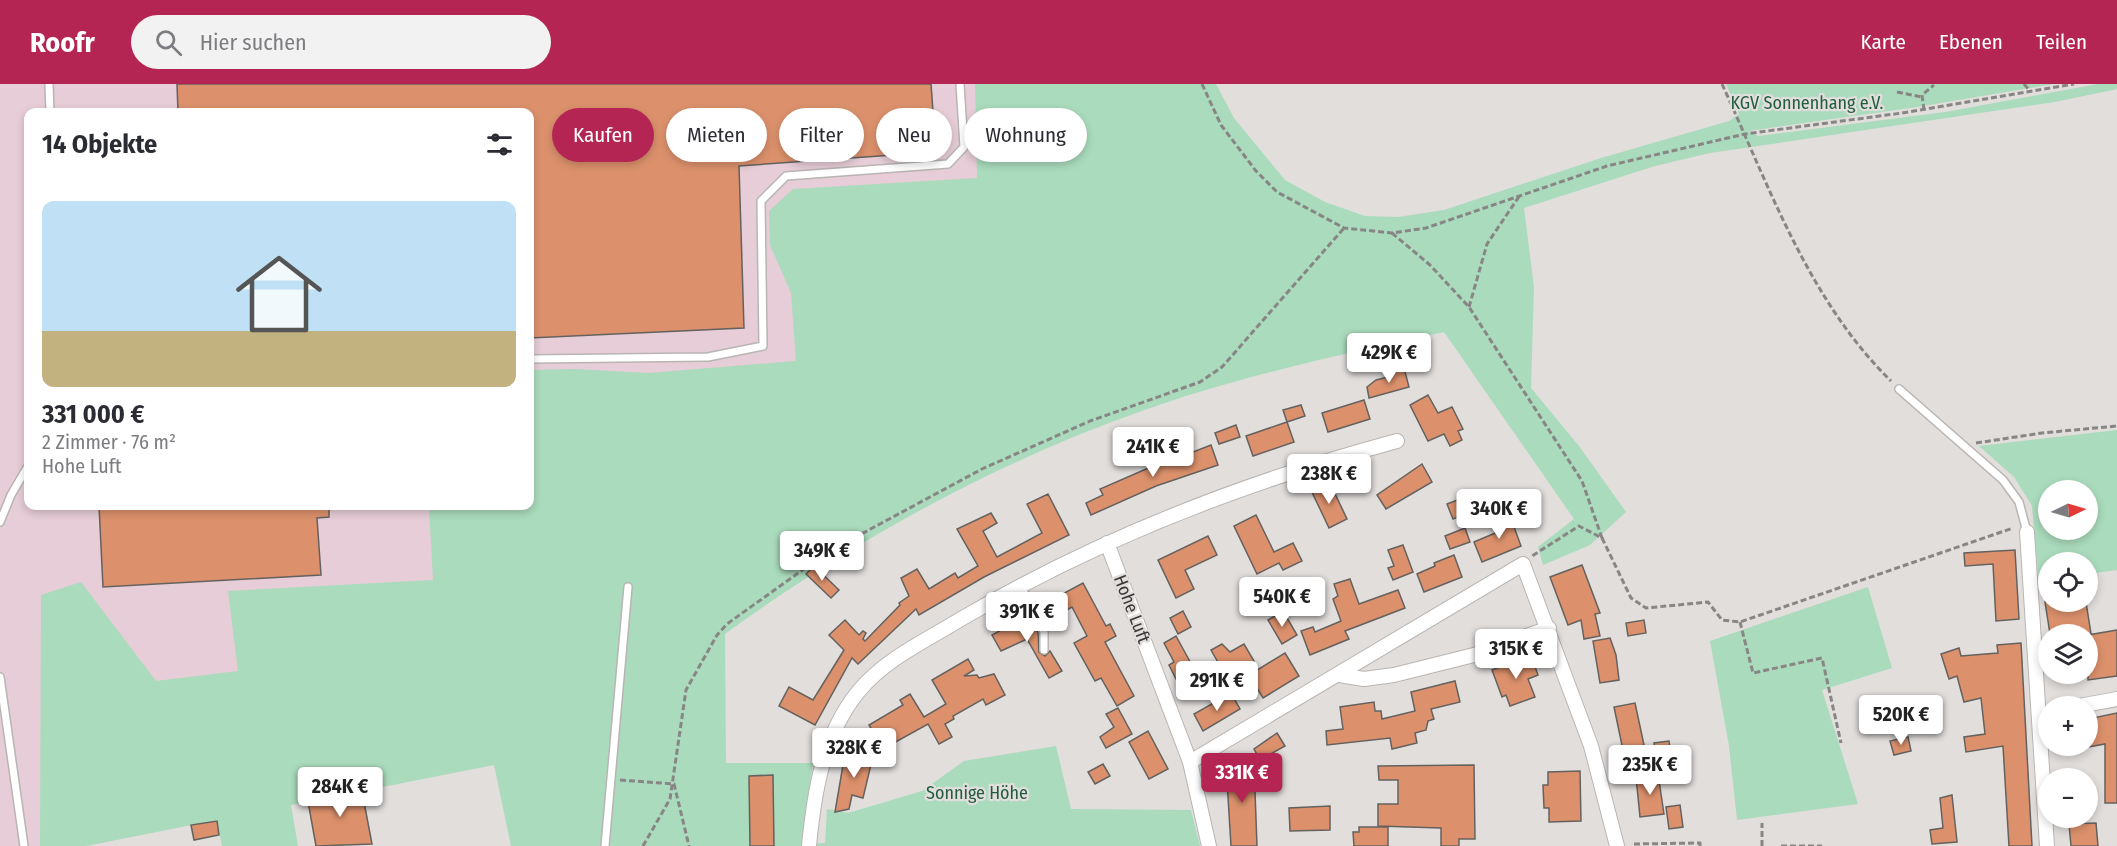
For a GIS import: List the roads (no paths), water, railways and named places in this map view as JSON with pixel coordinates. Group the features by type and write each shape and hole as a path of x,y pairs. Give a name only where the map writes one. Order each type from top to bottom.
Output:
{"street":[{"path":"809,846 823,764 832,739 856,694 889,663 1021,586 1107,543 1255,483 1397,441"},
{"path":"2026,528 2042,696"},
{"name":"Hohe Luft","path":"1107,543 1190,762 1209,846"},
{"path":"1190,762 1523,564 1549,628 1591,747 1617,846"},
{"path":"1339,675 1364,679 1394,675 1474,655 1549,628"},
{"path":"2098,702 2117,699"},
{"path":"2045,756 2046,846"}],"lane":[{"path":"49,84 50,108"},
{"path":"534,359 708,357 764,346 761,201 786,176 948,164 964,147 960,84"},
{"path":"1899,389 2012,490 2019,502 2026,528"},
{"path":"0,522 11,495 24,473"},
{"path":"1021,586 1044,632 1044,650"},
{"path":"605,846 628,587"},
{"path":"0,677 24,846"}],"park label":[{"name":"KGV Sonnenhang e.V.","path":"1807,103"},
{"name":"Sonnige Höhe","path":"977,793"}]}
